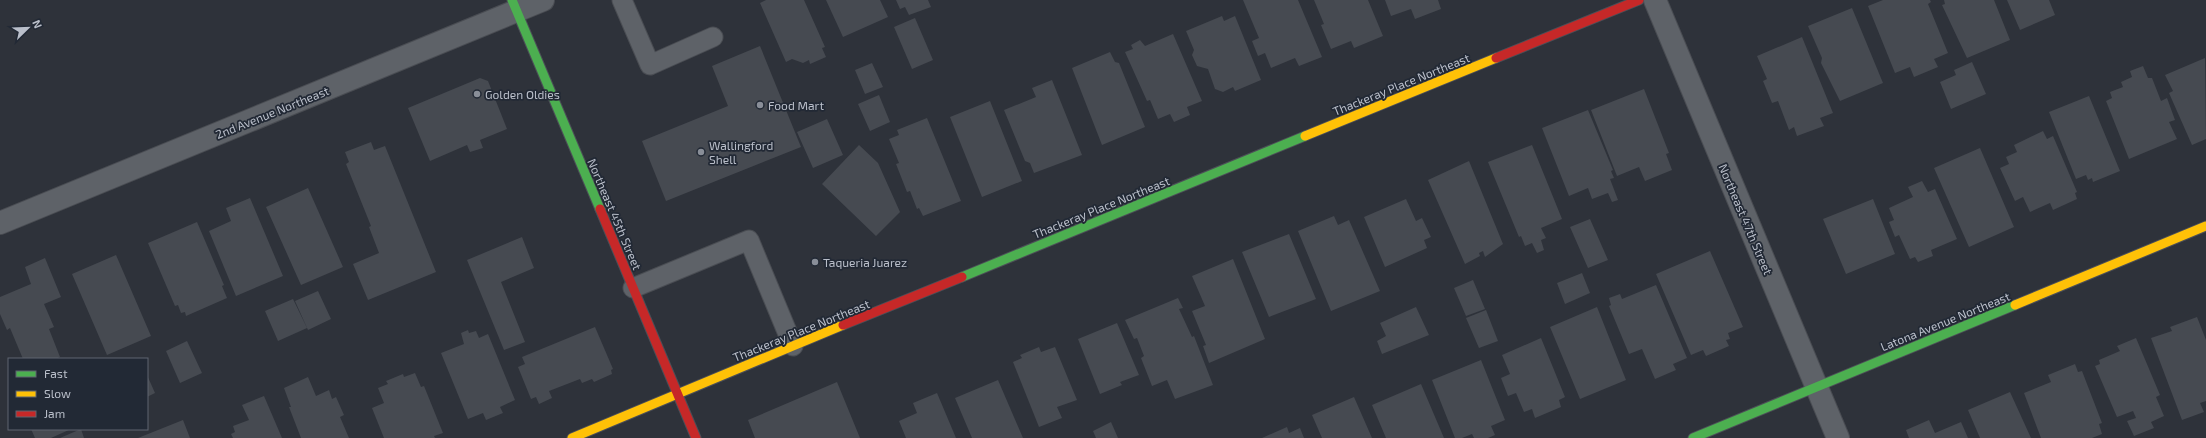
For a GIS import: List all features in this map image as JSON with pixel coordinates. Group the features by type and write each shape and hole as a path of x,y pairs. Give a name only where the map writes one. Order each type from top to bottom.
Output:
{"street":[{"name":"2nd Avenue Northeast","path":"0,223 514,5 543,0"},
{"name":"Thackeray Place Northeast","path":"572,438 677,393 1639,0"},
{"name":"Northeast 47th Street","path":"1655,0 1838,438"},
{"name":"Northeast 45th Street","path":"514,5 696,438"},
{"name":"Latona Avenue Northeast","path":"1693,438 2206,226"}],"lane":[{"path":"622,0 650,65 713,37"},
{"path":"633,288 749,240 793,346"}],"building":[{"path":"766,0 804,0 825,47 822,48 826,57 810,64 809,60 803,63 792,59 786,62 760,3"},
{"path":"826,0 880,0 888,17 843,37"},
{"path":"896,0 928,0 931,7 909,15 905,7 900,9"},
{"path":"1243,0 1298,0 1322,57 1299,66 1295,58 1271,68 1265,53 1258,56 1252,41 1259,38"},
{"path":"1314,0 1368,0 1383,36 1354,48 1351,41 1331,49 1321,25 1324,24"},
{"path":"1385,0 1438,0 1441,9 1415,19 1411,9 1391,16"},
{"path":"1883,0 1930,0 1931,2 1928,4 1948,53 1934,59 1938,67 1914,77 1910,67 1895,73 1868,6"},
{"path":"1944,0 1994,0 2010,40 1967,58 1942,5 1945,4"},
{"path":"2007,0 2049,0 2055,15 2020,30"},
{"path":"1852,8 1883,83 1840,101 1821,63 1822,58 1808,26"},
{"path":"1222,16 1224,21 1235,16 1261,80 1235,91 1233,87 1223,92 1215,89 1208,69 1197,66 1192,55 1194,50 1186,31"},
{"path":"915,18 933,60 912,69 894,27"},
{"path":"1173,34 1202,101 1187,107 1190,115 1174,122 1170,114 1158,119 1150,100 1147,101 1125,52 1133,49 1131,45 1140,40 1145,46"},
{"path":"1802,37 1833,113 1820,118 1824,126 1797,136 1794,127 1789,130 1778,101 1772,103 1763,81 1767,79 1757,56"},
{"path":"760,46 801,147 666,201 642,141 728,106 712,66"},
{"path":"1110,52 1115,62 1119,63 1145,127 1102,145 1072,68"},
{"path":"2205,58 2206,139 2192,145 2169,93 2173,91 2165,75"},
{"path":"1972,62 1986,94 1951,109 1940,82 1956,75 1954,70"},
{"path":"872,63 883,87 865,94 855,70"},
{"path":"2143,66 2148,78 2152,78 2161,101 2167,98 2175,120 2169,122 2177,139 2129,159 2106,101 2112,98 2110,92 2123,87 2121,82 2132,77 2130,71"},
{"path":"480,78 488,81 507,129 480,140 483,148 470,152 467,145 430,161 408,108"},
{"path":"1052,80 1082,155 1034,173 1030,163 1025,161 1004,110 1036,97 1032,88"},
{"path":"1644,89 1669,153 1666,154 1672,170 1645,181 1639,167 1617,176 1591,110"},
{"path":"879,95 890,122 870,131 858,104"},
{"path":"2089,96 2120,171 2093,182 2092,178 2088,180 2086,175 2076,179 2049,112"},
{"path":"990,101 1022,181 982,197 950,117"},
{"path":"1588,110 1613,170 1611,171 1614,178 1610,179 1618,200 1612,202 1608,193 1592,199 1588,188 1569,196 1542,128"},
{"path":"927,118 961,201 923,216 919,208 917,209 910,191 907,192 896,164 899,163 889,139 899,135 897,130"},
{"path":"827,119 843,155 813,168 797,132"},
{"path":"2043,131 2047,139 2053,136 2077,192 2075,193 2077,199 2053,210 2050,203 2030,212 2023,197 2015,201 2000,168 2009,164 2006,157 2017,152 2014,145"},
{"path":"371,142 374,150 385,146 436,272 368,300 353,264 379,253 369,227 371,226 346,164 349,162 345,152"},
{"path":"859,145 878,163 900,212 876,236 822,184"},
{"path":"1532,145 1562,219 1541,228 1546,238 1541,240 1544,250 1537,253 1532,243 1525,246 1521,236 1519,237 1488,162"},
{"path":"1980,148 2014,227 1969,247 1934,168"},
{"path":"1469,161 1503,244 1485,257 1483,251 1479,253 1480,256 1465,264 1428,180"},
{"path":"1922,181 1928,192 1935,189 1957,239 1931,250 1933,256 1918,262 1915,257 1910,259 1899,235 1895,237 1889,222 1894,220 1889,208 1913,197 1908,187"},
{"path":"308,188 343,267 301,285 266,207"},
{"path":"250,198 283,276 236,296 209,231 231,221 226,208"},
{"path":"1406,199 1416,221 1422,218 1431,237 1424,240 1427,248 1385,267 1364,217"},
{"path":"1873,199 1895,254 1846,274 1823,219"},
{"path":"1334,216 1338,225 1349,220 1380,291 1331,311 1298,231"},
{"path":"1590,219 1608,260 1588,268 1570,227"},
{"path":"197,222 224,285 222,286 227,298 186,316 185,312 181,313 178,305 175,306 148,243"},
{"path":"1289,234 1316,299 1269,317 1242,252"},
{"path":"522,237 534,268 501,282 525,342 504,350 467,260"},
{"path":"1710,251 1743,327 1728,333 1730,339 1726,340 1729,346 1706,356 1703,350 1691,355 1656,274"},
{"path":"116,255 151,336 107,355 72,274"},
{"path":"45,258 61,297 44,304 54,327 49,329 60,357 58,358 23,358 10,328 7,330 0,314 0,297 31,284 25,267"},
{"path":"1233,259 1265,339 1209,363 1203,346 1206,345 1192,311 1205,306 1192,276"},
{"path":"1582,273 1590,293 1565,304 1557,283"},
{"path":"1473,280 1485,309 1466,316 1454,288"},
{"path":"1656,285 1687,358 1673,364 1676,370 1655,379 1642,349 1629,354 1609,306 1611,305 1609,298 1620,294 1622,299"},
{"path":"318,291 331,319 308,330 295,301"},
{"path":"1178,298 1183,308 1179,309 1192,337 1194,336 1213,385 1175,399 1167,380 1152,386 1141,358 1144,356 1137,338 1134,339 1125,320"},
{"path":"293,299 307,328 278,341 265,311"},
{"path":"1416,307 1429,335 1382,354 1377,341 1386,336 1380,323"},
{"path":"1597,307 1626,380 1580,399 1550,327"},
{"path":"1486,310 1498,341 1479,348 1466,318"},
{"path":"2197,317 2206,340 2206,401 2200,403 2204,412 2182,420 2151,338 2172,331 2170,327"},
{"path":"1117,323 1139,375 1120,382 1122,385 1100,394 1078,339"},
{"path":"595,327 613,369 611,370 612,374 594,382 592,379 582,383 580,379 549,391 552,398 539,404 536,397 531,399 518,367 525,364 522,357"},
{"path":"468,330 469,333 476,331 479,338 488,334 515,400 500,407 503,413 486,420 483,413 468,419 441,353 464,344 461,333"},
{"path":"1541,338 1565,397 1559,400 1561,407 1535,418 1532,409 1524,412 1516,393 1508,396 1501,378 1510,374 1502,355"},
{"path":"2136,338 2160,395 2156,397 2164,416 2151,422 2154,428 2134,436 2127,421 2136,418 2133,411 2117,417 2095,366 2100,364 2099,360 2120,351 2117,346"},
{"path":"187,341 202,373 180,383 166,351"},
{"path":"1039,347 1041,352 1055,347 1077,400 1057,407 1062,418 1039,427 1013,362 1022,358 1020,355"},
{"path":"1481,360 1505,420 1491,426 1495,435 1488,438 1474,438 1472,434 1462,438 1455,438 1432,380"},
{"path":"2075,364 2078,372 2082,371 2102,423 2099,424 2102,434 2092,438 2041,438 2024,393 2051,382 2048,375"},
{"path":"415,373 421,387 424,386 443,433 434,436 435,438 384,438 372,408 384,403 378,388 388,384 386,381 403,374 404,377"},
{"path":"148,377 155,393 148,396"},
{"path":"308,377 316,396 329,390 332,399 336,397 344,415 340,417 349,438 301,438 289,407 291,407 284,388"},
{"path":"998,380 1023,438 972,438 955,398"},
{"path":"837,382 860,438 755,438 748,420"},
{"path":"1421,384 1444,438 1386,438 1372,405"},
{"path":"2010,392 2031,438 1980,438 1968,410"},
{"path":"937,393 956,438 906,438 899,421 917,413 913,403"},
{"path":"264,396 282,438 233,438 231,434 235,432 233,426 249,420 242,405"},
{"path":"1354,397 1372,438 1322,438 1312,415"},
{"path":"183,420 190,438 138,438"},
{"path":"1929,420 1935,433 1961,422 1968,438 1909,438 1906,430"},
{"path":"1111,422 1118,438 1096,438 1093,431"},
{"path":"1287,427 1289,433 1300,428 1304,438 1262,438"},
{"path":"31,430 69,430 51,438 35,438"},
{"path":"81,430 84,438 60,438"}],"traffic: fast":[{"path":"512,0 600,209"},
{"path":"962,277 1305,136"},
{"path":"1693,438 2015,305"}],"traffic: slow":[{"path":"1305,136 1496,58"},
{"path":"2015,305 2206,226"},
{"path":"572,438 843,325"}],"traffic: jam":[{"path":"1496,58 1639,0"},
{"path":"600,209 696,438"},
{"path":"843,325 962,277"}],"place":[{"name":"Golden Oldies","path":"477,94"},
{"name":"Food Mart","path":"760,105"},
{"name":"Wallingford Shell","path":"701,152"},
{"name":"Taqueria Juarez","path":"815,262"}]}
